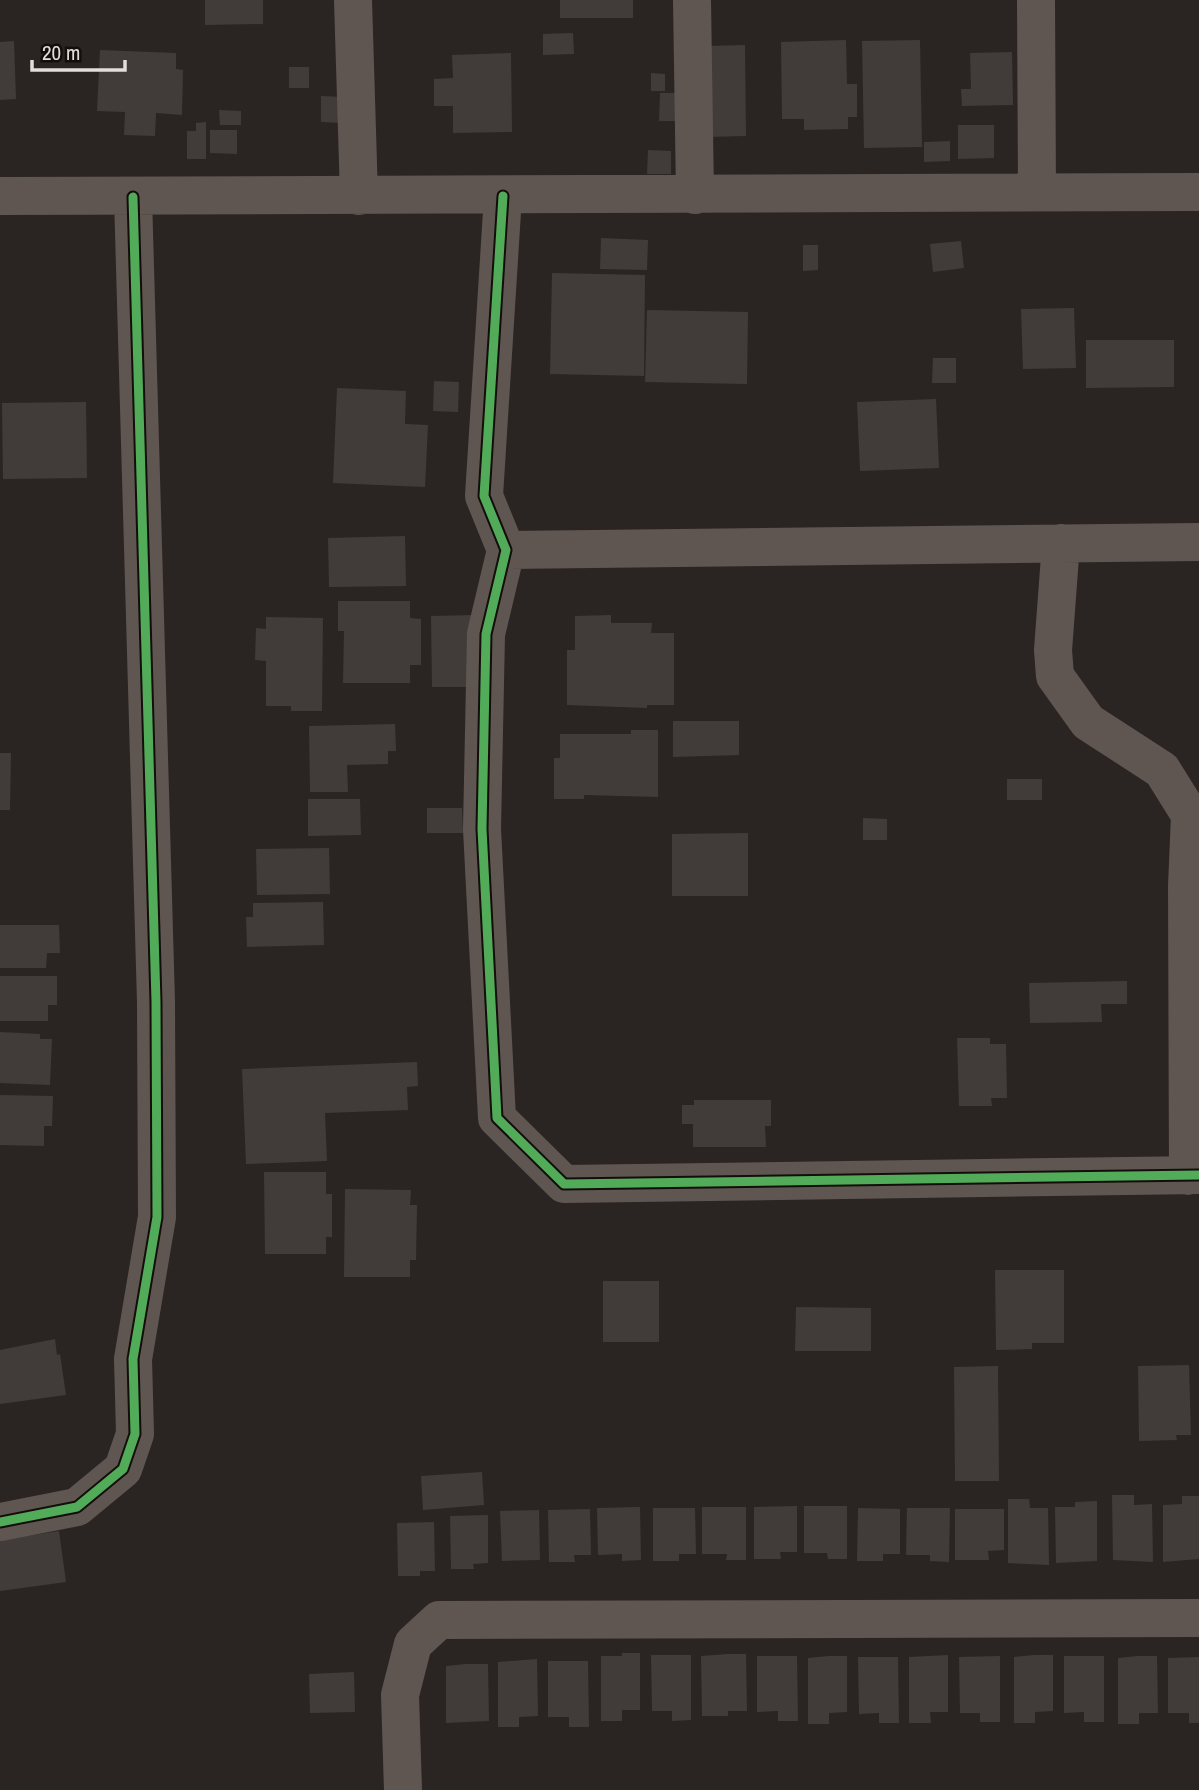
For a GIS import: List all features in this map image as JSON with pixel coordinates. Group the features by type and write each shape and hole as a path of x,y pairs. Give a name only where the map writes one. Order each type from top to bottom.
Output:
{"street":[{"path":"353,0 359,196"},
{"path":"692,0 695,195"},
{"path":"1036,0 1037,191"},
{"path":"0,196 1199,192"},
{"path":"503,196 484,496 506,550 486,634 482,815 497,1118 564,1184 1194,1176 1187,886 1190,815 1162,770 1088,722 1055,676 1053,650 1061,543"},
{"path":"0,1522 78,1507 123,1469 135,1434 133,1359 157,1217 156,1002 132,197"},
{"path":"506,550 1199,542"},
{"path":"403,1790 400,1695 413,1644 439,1620 1199,1618"}],"building":[{"path":"205,0 263,0 263,24 205,25"},
{"path":"560,0 633,0 633,18 560,18"},
{"path":"573,33 574,54 543,55 543,34"},
{"path":"846,40 847,84 857,84 857,117 848,117 848,129 804,130 804,119 782,119 781,42"},
{"path":"920,40 922,147 864,148 862,41"},
{"path":"14,41 16,99 0,100 0,42"},
{"path":"745,45 746,136 708,137 707,46"},
{"path":"100,50 176,53 176,69 183,70 182,115 156,113 155,136 124,135 125,112 97,111"},
{"path":"1012,52 1013,105 962,106 961,89 971,89 970,53"},
{"path":"511,53 512,132 453,133 453,106 434,106 434,79 453,78 452,55"},
{"path":"289,67 309,67 309,88 289,88"},
{"path":"651,73 665,74 665,91 651,91"},
{"path":"660,93 682,93 682,121 659,121"},
{"path":"321,96 344,97 343,123 321,122"},
{"path":"219,110 241,111 241,125 220,125"},
{"path":"206,122 206,159 187,159 187,131 196,131 196,123"},
{"path":"958,125 994,125 994,158 958,159"},
{"path":"210,130 237,130 237,154 210,153"},
{"path":"950,141 950,161 924,162 924,142"},
{"path":"648,150 671,151 671,174 647,174"},
{"path":"601,238 648,240 647,270 600,269"},
{"path":"961,241 964,268 933,272 930,244"},
{"path":"803,245 818,245 818,270 803,271"},
{"path":"552,273 645,275 644,376 550,374"},
{"path":"1074,308 1076,368 1023,369 1021,309"},
{"path":"647,310 748,312 747,384 645,382"},
{"path":"1086,340 1174,340 1174,387 1086,388"},
{"path":"933,358 956,358 956,383 932,383"},
{"path":"434,381 459,382 458,412 433,411"},
{"path":"337,388 406,391 405,424 428,425 425,487 333,483"},
{"path":"936,399 939,468 860,471 857,402"},
{"path":"86,402 87,478 3,479 2,403"},
{"path":"405,536 406,586 329,587 328,538"},
{"path":"338,601 410,601 410,618 421,619 421,665 410,665 410,683 343,683 344,631 338,631"},
{"path":"474,615 475,687 432,687 431,616"},
{"path":"611,615 611,623 652,623 651,633 674,633 674,705 647,705 647,708 567,705 567,650 575,650 575,616"},
{"path":"266,617 323,618 322,711 291,711 291,706 266,706 266,661 255,660 256,628 266,629"},
{"path":"673,721 739,721 739,755 673,757"},
{"path":"395,724 396,751 388,751 388,764 347,765 348,792 310,792 309,726"},
{"path":"631,730 658,730 658,797 584,795 584,799 554,799 554,758 560,758 560,734 631,734"},
{"path":"0,753 11,753 10,810 0,810"},
{"path":"1007,779 1042,779 1042,800 1007,800"},
{"path":"308,799 360,799 361,835 308,836"},
{"path":"427,808 462,808 463,833 427,833"},
{"path":"863,818 887,819 887,840 863,840"},
{"path":"748,833 748,896 672,896 672,834"},
{"path":"329,848 330,894 257,895 256,849"},
{"path":"323,902 324,945 247,947 246,917 253,917 253,903"},
{"path":"0,925 59,925 60,953 47,953 46,968 0,968"},
{"path":"0,976 57,976 57,1005 48,1005 48,1021 0,1021"},
{"path":"1127,981 1127,1004 1101,1004 1102,1022 1030,1023 1029,983"},
{"path":"0,1032 40,1034 40,1039 52,1039 50,1085 0,1083"},
{"path":"957,1038 990,1038 990,1044 1006,1044 1007,1098 991,1098 992,1106 959,1106"},
{"path":"417,1062 418,1086 407,1087 408,1110 325,1113 327,1161 246,1164 242,1069"},
{"path":"0,1095 53,1096 52,1126 44,1126 44,1146 0,1145"},
{"path":"694,1100 771,1100 771,1126 765,1126 766,1147 693,1147 693,1124 682,1124 682,1105 694,1105"},
{"path":"264,1172 326,1172 326,1194 332,1194 332,1237 326,1237 326,1254 265,1254"},
{"path":"345,1189 411,1190 410,1205 417,1205 416,1260 410,1260 410,1277 344,1277"},
{"path":"995,1270 1064,1270 1064,1343 1032,1343 1032,1349 996,1350"},
{"path":"603,1281 659,1281 659,1342 603,1342"},
{"path":"796,1307 871,1308 871,1351 795,1351"},
{"path":"55,1339 66,1395 0,1404 0,1350"},
{"path":"1189,1365 1191,1435 1176,1435 1177,1440 1139,1441 1138,1366"},
{"path":"998,1366 999,1481 955,1481 954,1367"},
{"path":"482,1472 484,1505 423,1510 421,1476"},
{"path":"1112,1495 1134,1495 1134,1505 1152,1504 1153,1562 1113,1560"},
{"path":"1182,1496 1199,1496 1199,1559 1163,1562 1163,1505 1182,1504"},
{"path":"1008,1499 1029,1499 1030,1508 1048,1508 1049,1565 1008,1563"},
{"path":"1097,1501 1097,1561 1056,1563 1055,1507 1075,1507 1075,1502"},
{"path":"797,1506 797,1552 780,1552 781,1559 754,1559 754,1507"},
{"path":"804,1506 847,1506 847,1559 828,1559 827,1553 804,1553"},
{"path":"640,1507 641,1560 622,1561 622,1554 598,1555 597,1508"},
{"path":"702,1507 746,1507 746,1560 726,1560 727,1554 702,1554"},
{"path":"653,1508 695,1508 696,1554 679,1554 679,1561 653,1561"},
{"path":"858,1508 900,1509 900,1554 883,1554 883,1561 857,1561"},
{"path":"907,1508 950,1508 949,1562 930,1561 930,1555 906,1555"},
{"path":"590,1509 591,1555 574,1555 575,1562 549,1562 548,1510"},
{"path":"955,1509 1004,1509 1004,1550 988,1551 989,1560 955,1560"},
{"path":"539,1510 540,1560 502,1561 500,1511"},
{"path":"488,1515 488,1563 473,1564 474,1569 451,1569 450,1516"},
{"path":"434,1522 435,1571 420,1571 420,1576 398,1576 397,1523"},
{"path":"59,1531 66,1582 0,1591 0,1540"},
{"path":"622,1653 640,1653 640,1710 622,1710 622,1721 601,1721 601,1656 622,1656"},
{"path":"746,1654 747,1711 728,1711 728,1716 702,1716 701,1656"},
{"path":"651,1655 691,1655 691,1720 672,1721 672,1711 652,1711"},
{"path":"948,1655 948,1712 930,1712 931,1723 909,1723 909,1657"},
{"path":"1053,1655 1053,1711 1035,1712 1035,1723 1014,1723 1014,1657"},
{"path":"757,1656 797,1656 798,1721 778,1721 778,1711 757,1712"},
{"path":"847,1656 847,1712 829,1713 829,1724 808,1724 808,1658"},
{"path":"1000,1656 1000,1722 980,1722 980,1713 960,1713 959,1657"},
{"path":"1064,1656 1104,1656 1104,1722 1084,1722 1084,1712 1064,1713"},
{"path":"1157,1656 1158,1713 1139,1713 1139,1724 1118,1724 1118,1658"},
{"path":"858,1657 898,1657 899,1723 879,1723 879,1713 859,1714"},
{"path":"1199,1657 1199,1723 1189,1723 1189,1713 1168,1713 1168,1658"},
{"path":"537,1659 538,1716 519,1717 519,1727 498,1727 498,1662"},
{"path":"548,1661 588,1661 589,1727 569,1727 569,1717 548,1717"},
{"path":"488,1664 489,1721 446,1723 446,1666"},
{"path":"354,1672 355,1712 310,1713 309,1674"}],"cycle path":[{"path":"503,196 484,496 506,550 486,634 482,829 497,1118 564,1184 1199,1175"},
{"path":"0,1522 77,1507 123,1469 135,1434 133,1359 157,1217 156,1002 133,197"}]}
